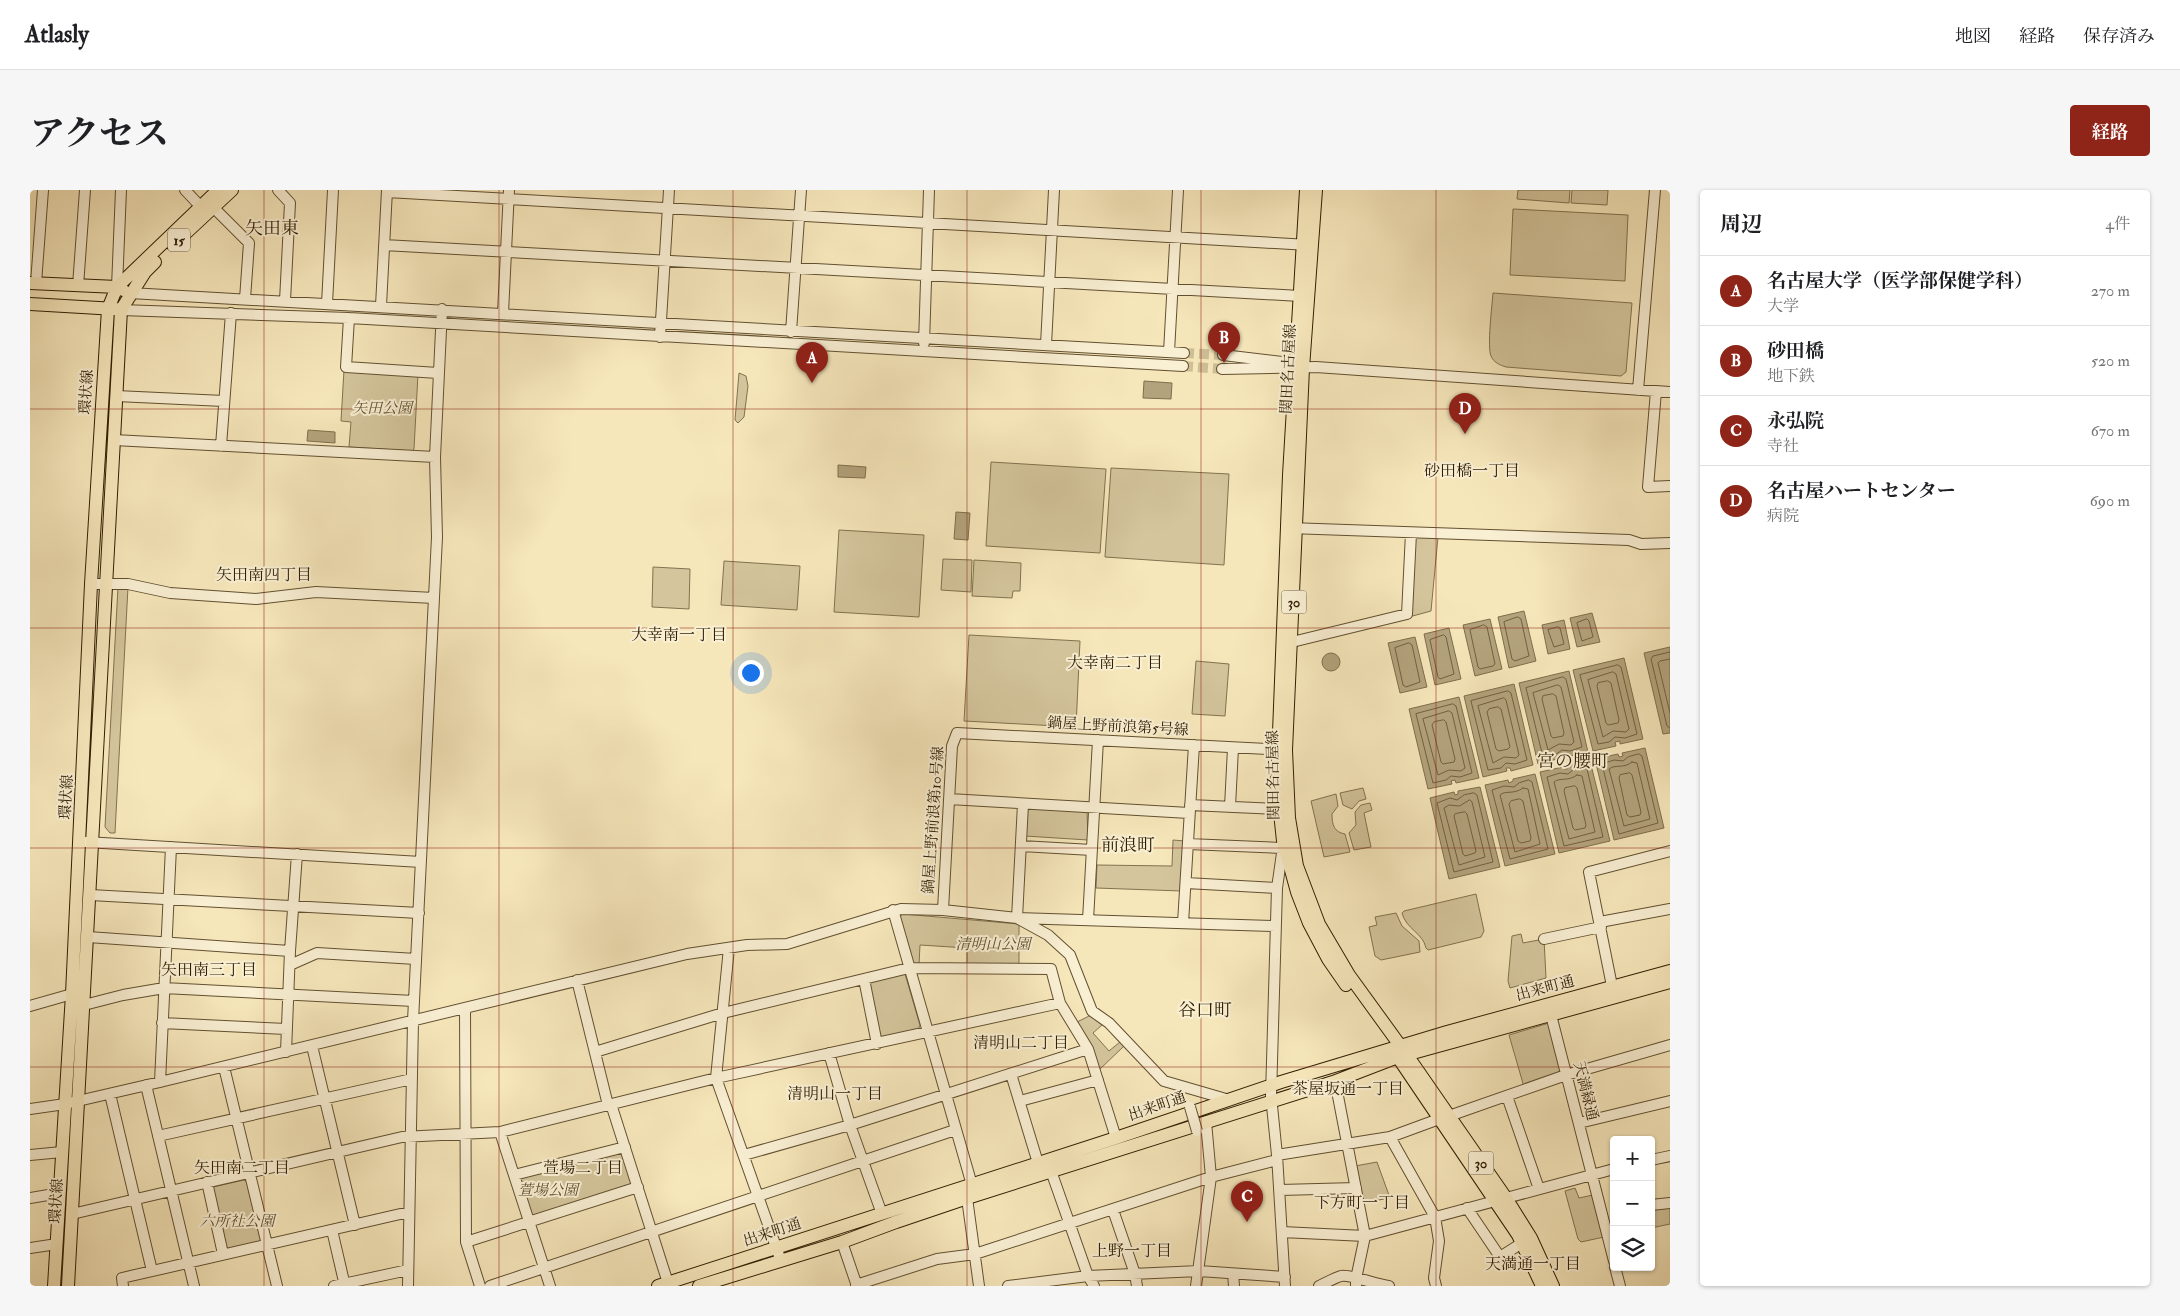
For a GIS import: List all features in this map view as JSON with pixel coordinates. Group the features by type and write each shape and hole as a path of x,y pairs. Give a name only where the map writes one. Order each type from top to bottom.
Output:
{"main road":[{"name":"15","path":"121,310 145,272 207,207 218,190"},
{"name":"15","path":"108,309 117,287 207,207 232,190"},
{"name":"関田名古屋線","path":"1286,842 1288,809 1282,750 1308,245 1306,190"},
{"name":"関田名古屋線","path":"1302,366 1300,296 1316,190"},
{"path":"33,283 117,287 130,293"},
{"path":"30,304 121,310"},
{"name":"環状線","path":"68,1286 90,895 86,842 91,584 108,309"},
{"name":"環状線","path":"54,1286 72,994 106,583 121,310"},
{"name":"関田名古屋線","path":"1292,529 1292,642 1277,784 1279,809 1286,842 1319,924 1349,975 1399,1052 1500,1199 1531,1238 1553,1286"},
{"name":"出来町通","path":"699,1286 842,1242 967,1198 1333,1082 1399,1052 1612,986 1670,971"},
{"name":"出来町通","path":"663,1284 1116,1138 1271,1085 1551,1015 1670,982"},
{"name":"関田名古屋線","path":"1500,1199 1542,1286"}],"street":[{"path":"33,283 43,190"},
{"path":"78,286 85,190"},
{"path":"117,287 122,190"},
{"path":"185,190 249,244 245,300"},
{"path":"278,190 290,203 285,301"},
{"path":"327,304 333,190"},
{"path":"660,337 669,190"},
{"path":"791,332 800,190"},
{"path":"924,352 929,190"},
{"path":"1046,345 1054,190"},
{"path":"1168,352 1178,190"},
{"path":"1638,390 1655,190"},
{"path":"381,306 387,191 509,194 668,208 1308,245"},
{"path":"503,313 509,194"},
{"path":"384,245 1300,296"},
{"path":"130,293 1184,353"},
{"path":"121,310 349,318 441,325 1183,366"},
{"path":"408,1286 413,1021 437,537 435,457 442,310"},
{"path":"221,446 230,313"},
{"path":"349,318 346,367 438,373"},
{"path":"1223,355 1302,366 1670,392"},
{"path":"1222,369 1302,366"},
{"path":"1656,392 1648,487 1670,486"},
{"path":"116,396 224,402"},
{"path":"114,440 435,457"},
{"path":"1292,529 1629,540 1641,544 1670,543"},
{"path":"1292,642 1407,614 1411,533"},
{"path":"91,584 128,584 170,593 256,599 316,592 434,598"},
{"name":"鍋屋上野前浪第5号線","path":"956,732 1282,750"},
{"name":"鍋屋上野前浪第10号線","path":"942,910 952,746 956,732"},
{"path":"1088,920 1098,740"},
{"path":"1183,924 1194,745"},
{"path":"1230,806 1234,748"},
{"path":"949,799 1095,808 1190,809 1230,806 1279,809"},
{"path":"1017,918 1023,804"},
{"path":"86,842 421,862"},
{"path":"1188,844 1286,842 1277,888 1271,1085 1280,1190 1285,1283"},
{"path":"1021,846 1092,850"},
{"path":"160,1082 171,847"},
{"path":"286,1052 290,950 297,854"},
{"path":"1612,986 1589,872 1669,855"},
{"path":"1186,883 1277,888"},
{"path":"90,895 418,913"},
{"path":"1544,939 1670,909"},
{"path":"893,910 954,1130 972,1184 967,1198 979,1286"},
{"path":"30,1109 65,1104 146,1086 687,954 747,945 786,944 893,910 942,910 1017,918 1275,926"},
{"path":"1017,918 1048,934 1070,955 1092,1011 1109,1023 1164,1081 1226,1099"},
{"path":"88,937 290,950"},
{"path":"729,948 716,1078 781,1261"},
{"path":"290,965 317,953 416,959"},
{"path":"595,1052 723,1013 909,968 1051,969 1060,1003 1088,1050 1116,1138"},
{"path":"864,979 877,1044"},
{"path":"577,980 610,1105 653,1232 663,1284"},
{"path":"84,1005 123,995 164,988 414,1001"},
{"path":"30,1006 72,994"},
{"path":"72,1214 410,1136 500,1132 716,1078 1060,1003"},
{"path":"465,1009 466,1242 482,1286 653,1232 954,1130"},
{"name":"天満緑通","path":"1551,1015 1610,1246"},
{"path":"162,1023 286,1029"},
{"path":"312,1046 355,1225"},
{"path":"842,1242 856,1285 937,1259 974,1254 1211,1177 1277,1158 1390,1137 1566,1075 1670,1046"},
{"path":"744,1155 850,1125 1088,1050"},
{"path":"830,1053 850,1125 882,1214"},
{"path":"224,1066 277,1286"},
{"path":"1011,1074 1038,1162"},
{"path":"158,1136 412,1079"},
{"path":"1020,1101 1098,1080"},
{"path":"1333,1082 1337,1091 1365,1236 1356,1282"},
{"path":"146,1086 194,1286"},
{"path":"110,1094 152,1271"},
{"path":"1508,1096 1539,1189"},
{"path":"1579,1123 1670,1101"},
{"path":"1190,1107 1197,1131"},
{"path":"1196,1286 1211,1177 1206,1122"},
{"path":"500,1132 550,1286"},
{"path":"1390,1137 1435,1216 1439,1241 1434,1278 1436,1286"},
{"path":"514,1175 625,1147"},
{"path":"30,1155 62,1152"},
{"path":"1655,1159 1670,1156"},
{"path":"1282,1232 1365,1236 1610,1170"},
{"path":"1051,1171 1088,1276 1094,1286"},
{"path":"207,1182 223,1254"},
{"path":"466,1242 638,1187"},
{"path":"1280,1190 1356,1188"},
{"path":"30,1198 60,1193"},
{"path":"1655,1204 1670,1202"},
{"path":"1467,1208 1500,1257 1522,1243"},
{"path":"1113,1210 1135,1274 1137,1286"},
{"path":"123,1286 122,1278 409,1212"},
{"path":"1602,1217 1610,1215"},
{"path":"332,1230 341,1285 408,1270"},
{"path":"30,1248 57,1244"},
{"path":"1008,1286 1088,1276 1198,1271 1233,1274 1294,1286"},
{"path":"1616,1271 1620,1286"},
{"path":"1233,1274 1234,1286"},
{"path":"1319,1286 1339,1276 1347,1276 1356,1282 1389,1286"}],"green space":[{"path":"1518,190 1570,190 1569,203 1517,199"},
{"path":"1572,190 1608,190 1607,205 1571,203"},
{"path":"1513,209 1628,215 1625,281 1510,275"},
{"path":"1493,293 1632,303 1626,372 1621,376 1506,367 1497,363 1492,358 1490,351"},
{"name":"矢田公園","path":"344,370 418,374 414,449 412,451 349,447 351,422 341,421"},
{"path":"739,373 746,376 748,386 744,417 738,423 735,420"},
{"path":"991,462 1106,469 1100,553 986,546"},
{"path":"1111,468 1229,474 1224,565 1105,557"},
{"path":"839,530 924,535 919,617 834,612"},
{"path":"1418,536 1438,537 1431,611 1409,617 1414,539"},
{"path":"943,559 972,560 971,592 941,590"},
{"path":"974,560 1021,563 1020,591 1013,591 1012,598 972,596"},
{"path":"724,561 800,566 797,610 721,605"},
{"path":"653,567 690,569 689,609 652,607"},
{"path":"118,587 128,587 115,833 110,833 105,827"},
{"path":"969,635 1080,641 1076,727 964,721"},
{"path":"1196,661 1229,664 1225,716 1192,714"},
{"path":"1363,788 1366,799 1359,801 1352,809 1343,805 1340,793"},
{"path":"1336,794 1338,806 1332,814 1333,825 1338,832 1345,834 1350,852 1324,857 1311,801"},
{"path":"1370,803 1372,810 1364,813 1371,847 1354,850 1349,833 1356,825 1355,812 1361,805"},
{"path":"1027,808 1087,811 1088,840 1025,836"},
{"path":"1173,840 1185,841 1182,891 1096,888 1097,865 1172,866"},
{"path":"1476,894 1484,931 1481,937 1428,950 1422,938 1407,923 1402,913 1404,911"},
{"path":"1396,913 1402,926 1419,941 1420,952 1381,960 1375,956 1369,927 1377,925 1375,917"},
{"name":"清明山公園","path":"903,914 1019,924 1019,966 967,966 967,948 920,945 919,965 914,965 898,918"},
{"path":"1521,934 1523,943 1544,939 1546,978 1510,988 1508,981 1512,936"},
{"path":"905,974 920,1025 918,1030 879,1036 868,983"},
{"path":"1091,1015 1102,1025 1093,1033 1109,1051 1120,1042 1124,1046 1098,1071 1075,1023"},
{"path":"1549,1023 1561,1071 1559,1075 1524,1087 1509,1035"},
{"name":"萱場公園","path":"619,1151 624,1153 633,1185 533,1217 530,1215 519,1178"},
{"path":"1377,1162 1390,1198 1362,1203 1355,1166"},
{"name":"六所社公園","path":"244,1180 247,1182 261,1242 228,1251 225,1249 213,1187"},
{"path":"1575,1188 1579,1198 1593,1195 1604,1237 1581,1242 1578,1239 1565,1191"},
{"path":"1670,1206 1670,1224 1655,1227 1655,1208"}],"water":[{"path":"1144,381 1172,383 1171,399 1143,398"},
{"path":"308,430 335,432 335,443 307,441"},
{"path":"838,465 866,467 865,478 838,477"},
{"path":"956,512 970,513 968,540 954,539"},
{"path":"1524,611 1536,661 1509,668 1498,617"},
{"path":"1592,613 1600,642 1577,647 1570,618"},
{"path":"1490,619 1502,669 1475,676 1463,625"},
{"path":"1564,620 1570,649 1548,654 1542,625"},
{"path":"1449,628 1461,679 1435,685 1424,634"},
{"path":"1415,637 1427,687 1400,693 1388,643"},
{"path":"1670,647 1670,733 1663,734 1644,653"},
{"path":"1331,653 1337,656 1340,662 1337,668 1331,671 1325,668 1322,662 1325,656"},
{"path":"1624,658 1643,739 1620,744 1620,741 1615,742 1616,746 1593,751 1573,670"},
{"path":"1569,671 1588,752 1566,757 1565,754 1561,755 1561,758 1538,764 1519,683"},
{"path":"1514,684 1533,765 1511,771 1510,768 1506,768 1507,771 1483,777 1464,696"},
{"path":"1459,697 1479,778 1456,783 1455,780 1451,781 1452,784 1428,789 1409,709"},
{"path":"1645,748 1664,828 1614,840 1595,759 1618,754 1619,757 1623,756 1622,753"},
{"path":"1590,761 1610,841 1559,853 1540,772 1563,767 1567,769 1567,766"},
{"path":"1535,774 1555,854 1505,866 1485,785 1508,780 1509,783 1513,779"},
{"path":"1480,787 1500,867 1449,879 1430,798 1454,792 1455,795 1458,794 1458,791"}],"tunnel":[{"path":"1184,353 1223,355"},
{"path":"1183,366 1222,369"}],"place":[{"name":"砂田橋","path":"1224,363"},
{"name":"名古屋大学（医学部保健学科）","path":"812,383"},
{"name":"名古屋ハートセンター","path":"1465,434"},
{"name":"永弘院","path":"1247,1222"}],"district":[{"name":"矢田東","path":"272,228"},
{"name":"砂田橋一丁目","path":"1472,470"},
{"name":"矢田南四丁目","path":"264,574"},
{"name":"大幸南一丁目","path":"679,634"},
{"name":"大幸南二丁目","path":"1115,662"},
{"name":"宮の腰町","path":"1573,761"},
{"name":"前浪町","path":"1128,845"},
{"name":"矢田南三丁目","path":"209,969"},
{"name":"谷口町","path":"1205,1010"},
{"name":"清明山二丁目","path":"1021,1042"},
{"name":"茶屋坂通一丁目","path":"1348,1088"},
{"name":"清明山一丁目","path":"835,1093"},
{"name":"矢田南二丁目","path":"242,1167"},
{"name":"萱場二丁目","path":"583,1167"},
{"name":"下方町一丁目","path":"1362,1202"},
{"name":"上野一丁目","path":"1132,1250"},
{"name":"天満通一丁目","path":"1533,1263"}]}
